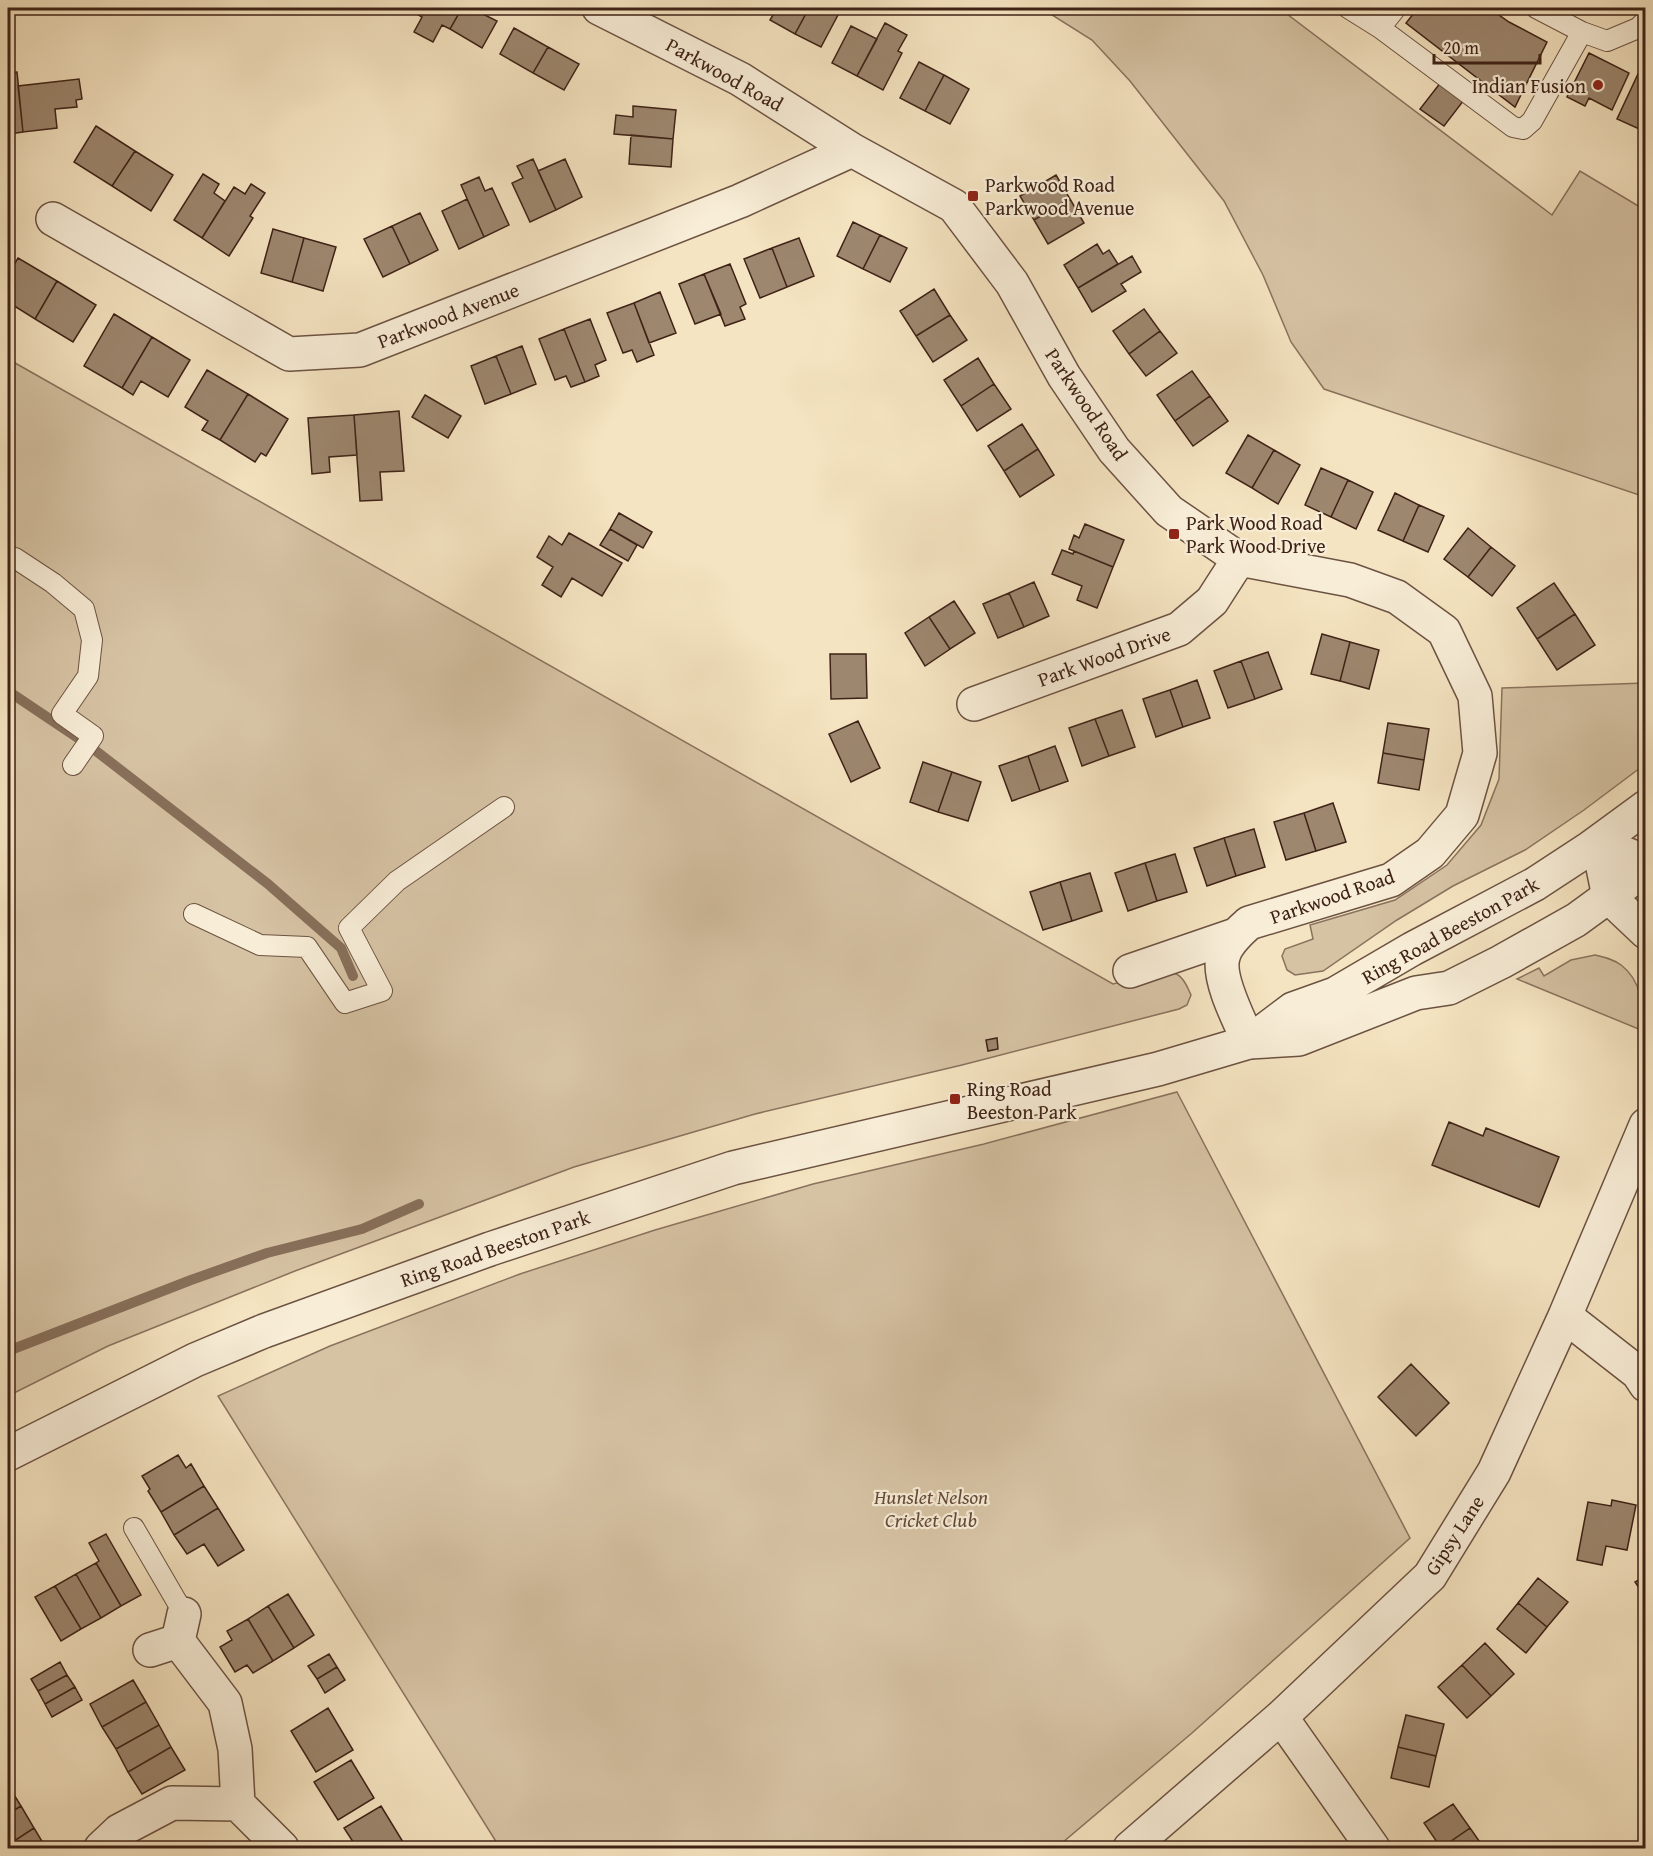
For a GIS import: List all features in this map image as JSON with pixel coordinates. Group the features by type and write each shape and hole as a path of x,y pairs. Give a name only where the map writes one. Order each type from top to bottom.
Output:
{"street":[{"name":"Parkwood Road","path":"599,8 740,79 852,150 954,206 1012,283 1064,376 1114,450 1169,511 1239,559 1350,580 1397,597 1444,631 1475,696 1480,753 1462,815 1430,852 1391,880 1249,923 1235,935 1130,971"},
{"name":"Parkwood Avenue","path":"53,219 289,354 360,350 740,201 852,150"},
{"name":"Park Wood Drive","path":"974,704 1179,629 1212,601 1239,559"},
{"name":"Ring Road Beeston Park","path":"1249,1042 1293,1009 1335,994 1412,949 1535,884 1598,843 1646,807"},
{"path":"1598,843 1646,862"},
{"path":"1598,843 1609,897 1646,932"},
{"name":"Ring Road Beeston Park","path":"8,1454 195,1360 264,1331 490,1249 733,1168 1158,1069 1249,1042 1299,1039 1416,993 1449,988 1576,920 1646,869"},
{"path":"1235,935 1222,957 1226,988 1249,1042"},
{"name":"Gipsy Lane","path":"1130,1848 1281,1717 1430,1576 1494,1472 1565,1316 1646,1125"},
{"path":"1565,1316 1638,1373 1646,1385"},
{"path":"171,1635 225,1702 235,1749 238,1803 282,1848"},
{"path":"1281,1717 1373,1848"},
{"path":"101,1848 119,1831 172,1803 238,1803"}],"lane":[{"path":"1348,8 1380,28 1513,127 1523,129 1532,121 1582,32"},
{"path":"1380,28 1396,8"},
{"path":"1536,8 1582,32 1607,41 1638,28 1646,20"},
{"path":"8,556 15,558 53,583 84,609 92,640 88,676 62,714 83,751"},
{"path":"194,914 260,945 308,947 345,1003 381,991 349,928 398,881 504,807"},
{"path":"134,1528 171,1635"}],"green space":[{"path":"1041,8 1279,8 1552,215 1580,171 1645,210 1645,497 1324,389 1291,342 1263,275 1224,201 1130,81 1092,40"},
{"path":"8,359 1113,984 1154,971 1171,972 1178,975 1191,995 1187,1005 1179,1009 962,1065 755,1114 574,1167 295,1271 108,1346 8,1396"},
{"path":"1645,683 1645,763 1640,768 1525,850 1453,886 1397,920 1323,971 1295,975 1287,970 1282,956 1285,949 1313,939 1310,925 1395,900 1447,865 1481,825 1499,779 1502,688"},
{"path":"1595,955 1618,963 1633,978 1642,1003 1641,1030 1517,979 1539,968 1544,976 1571,960"},
{"name":"Hunslet Nelson Cricket Club","path":"1177,1092 1410,1538 1192,1733 1056,1848 500,1848 218,1396 330,1346 520,1274 655,1230 813,1184 984,1144"}],"building":[{"path":"381,8 398,8 394,14"},
{"path":"418,8 462,8 450,29 442,25 433,42 414,32 422,17 415,13"},
{"path":"462,8 471,8 497,21 482,48 450,29"},
{"path":"777,8 809,8 795,34 770,20"},
{"path":"809,8 829,8 839,13 821,47 795,34"},
{"path":"1418,8 1489,8 1509,22 1547,42 1515,107 1406,23"},
{"path":"885,23 907,35 898,51 902,53 883,90 857,76"},
{"path":"851,26 877,39 857,76 832,63"},
{"path":"514,28 548,47 533,73 500,54"},
{"path":"548,47 579,64 564,90 533,73"},
{"name":"Indian Fusion","path":"1589,53 1629,73 1612,110 1589,98 1585,106 1567,97"},
{"path":"919,62 944,75 925,111 900,98"},
{"path":"17,72 23,132 8,134 8,73"},
{"path":"1638,74 1646,77 1646,132 1617,119"},
{"path":"944,75 969,89 950,124 925,111"},
{"path":"79,79 82,99 76,100 77,107 55,109 57,128 23,132 18,86"},
{"path":"1441,82 1464,100 1444,126 1420,109"},
{"path":"633,106 676,110 673,139 614,134 616,115 633,117"},
{"path":"96,126 135,151 112,186 74,162"},
{"path":"631,135 673,139 671,167 629,164"},
{"path":"135,151 173,175 151,211 112,186"},
{"path":"533,159 556,210 530,222 512,183 523,178 517,166"},
{"path":"565,159 582,197 556,210 538,171"},
{"path":"203,174 219,184 214,193 225,201 202,238 174,220"},
{"path":"1056,175 1070,199 1034,220 1020,196"},
{"path":"479,177 485,191 492,188 509,225 484,237 461,185"},
{"path":"251,184 265,193 250,216 253,218 229,256 202,238 234,187 245,194"},
{"path":"467,199 484,237 459,249 442,211"},
{"path":"1070,199 1084,223 1048,244 1034,220"},
{"path":"420,213 438,250 410,264 392,226"},
{"path":"853,222 880,235 863,269 837,256"},
{"path":"392,226 410,264 383,277 364,239"},
{"path":"273,229 304,238 292,282 261,273"},
{"path":"880,235 907,248 890,282 863,269"},
{"path":"304,238 336,247 323,291 292,282"},
{"path":"799,238 814,276 787,287 772,248"},
{"path":"1097,244 1103,254 1109,250 1118,264 1078,288 1064,265"},
{"path":"772,248 787,287 760,298 744,259"},
{"path":"1132,256 1141,272 1121,284 1126,291 1092,312 1078,288"},
{"path":"18,258 57,281 35,319 8,302 8,275"},
{"path":"730,264 746,304 740,307 745,319 725,326 704,274"},
{"path":"704,274 721,314 695,324 679,284"},
{"path":"57,281 96,305 73,342 35,319"},
{"path":"934,289 950,315 916,336 900,311"},
{"path":"660,292 676,333 649,343 634,303"},
{"path":"634,303 654,355 637,362 632,350 623,353 607,313"},
{"path":"1144,309 1160,331 1129,354 1113,331"},
{"path":"114,314 152,337 122,388 84,366"},
{"path":"950,315 967,340 933,362 916,336"},
{"path":"590,319 606,360 595,365 599,376 585,382 564,329"},
{"path":"564,329 585,382 571,387 566,376 555,380 539,339"},
{"path":"1160,331 1177,353 1146,376 1129,354"},
{"path":"152,337 190,360 168,397 141,381 133,395 122,388"},
{"path":"522,346 536,384 511,394 496,356"},
{"path":"496,356 511,394 485,404 471,366"},
{"path":"978,358 994,384 961,406 944,380"},
{"path":"207,370 248,394 220,440 202,430 208,421 185,407"},
{"path":"1192,371 1210,396 1175,421 1157,395"},
{"path":"994,384 1011,409 977,431 961,406"},
{"path":"248,394 288,419 266,456 261,453 255,462 220,440"},
{"path":"425,395 461,416 448,438 412,417"},
{"path":"1210,396 1228,421 1193,446 1175,421"},
{"path":"399,411 404,471 380,472 382,500 360,501 354,415"},
{"path":"354,415 357,455 329,457 330,472 312,474 308,418"},
{"path":"1022,424 1038,449 1004,471 988,446"},
{"path":"1248,435 1274,450 1252,488 1226,473"},
{"path":"1038,449 1054,475 1020,497 1004,471"},
{"path":"1274,450 1300,465 1278,504 1252,488"},
{"path":"1321,468 1348,480 1331,517 1305,505"},
{"path":"1348,480 1373,492 1356,529 1331,517"},
{"path":"1395,493 1419,505 1403,541 1378,530"},
{"path":"1419,505 1444,516 1428,552 1403,541"},
{"path":"619,513 652,532 643,548 610,529"},
{"path":"1085,524 1124,540 1113,567 1069,549 1074,535 1079,538"},
{"path":"1468,528 1491,547 1468,577 1444,559"},
{"path":"610,529 637,545 628,561 600,545"},
{"path":"569,533 622,563 602,596 572,578 561,597 542,585 553,567 537,557 549,536 562,545"},
{"path":"1491,547 1515,566 1492,596 1468,577"},
{"path":"1062,550 1073,554 1074,551 1113,567 1097,608 1077,600 1082,586 1052,574"},
{"path":"1034,582 1049,616 1024,627 1009,593"},
{"path":"1554,583 1575,614 1537,639 1517,608"},
{"path":"1009,593 1024,627 998,638 983,604"},
{"path":"954,601 975,633 950,649 929,617"},
{"path":"1575,614 1595,645 1557,670 1537,639"},
{"path":"929,617 950,649 925,666 905,633"},
{"path":"1322,634 1350,642 1340,681 1311,674"},
{"path":"1350,642 1379,650 1369,689 1340,681"},
{"path":"1268,652 1282,689 1255,699 1241,661"},
{"path":"830,654 866,654 867,698 831,699"},
{"path":"1241,661 1255,699 1228,708 1214,671"},
{"path":"1197,680 1210,718 1183,727 1170,690"},
{"path":"1170,690 1183,727 1156,737 1143,699"},
{"path":"1122,710 1135,747 1109,756 1095,719"},
{"path":"1095,719 1109,756 1082,766 1069,728"},
{"path":"858,721 880,768 851,782 829,734"},
{"path":"1388,723 1429,729 1424,760 1383,753"},
{"path":"1055,746 1068,781 1040,791 1028,756"},
{"path":"1383,753 1424,760 1419,790 1378,783"},
{"path":"1028,756 1040,791 1012,801 999,766"},
{"path":"923,762 952,772 938,812 910,802"},
{"path":"952,772 981,782 968,821 938,812"},
{"path":"1333,803 1346,842 1316,851 1304,813"},
{"path":"1304,813 1316,851 1286,860 1274,822"},
{"path":"1254,829 1265,867 1236,876 1224,838"},
{"path":"1224,838 1236,876 1207,886 1194,848"},
{"path":"1175,854 1187,892 1157,901 1145,863"},
{"path":"1145,863 1157,901 1128,911 1115,873"},
{"path":"1090,873 1102,911 1072,921 1060,882"},
{"path":"1060,882 1072,921 1043,930 1030,892"},
{"path":"997,1038 998,1049 988,1051 986,1040"},
{"path":"1449,1122 1483,1136 1486,1128 1559,1157 1539,1207 1432,1165"},
{"path":"1411,1364 1449,1403 1416,1436 1378,1397"},
{"path":"178,1455 186,1468 191,1464 204,1486 161,1512 142,1476"},
{"path":"204,1486 218,1508 174,1535 161,1512"},
{"path":"1612,1500 1636,1505 1627,1550 1606,1546 1602,1565 1577,1560 1588,1502 1611,1506"},
{"path":"218,1508 244,1550 218,1566 204,1544 187,1554 174,1535"},
{"path":"106,1534 141,1595 121,1606 96,1563 99,1561 89,1543"},
{"path":"96,1563 121,1606 101,1618 76,1574"},
{"path":"76,1574 101,1618 81,1629 55,1586"},
{"path":"1646,1576 1646,1598 1635,1582"},
{"path":"1538,1578 1568,1602 1547,1627 1518,1603"},
{"path":"55,1586 81,1629 61,1641 35,1597"},
{"path":"288,1594 314,1635 294,1648 268,1606"},
{"path":"1518,1603 1547,1627 1526,1653 1497,1629"},
{"path":"268,1606 294,1648 273,1661 248,1619"},
{"path":"248,1619 273,1661 253,1673 247,1665 235,1672 220,1647 232,1640 227,1631"},
{"path":"1485,1643 1514,1674 1491,1696 1462,1665"},
{"path":"329,1654 337,1667 317,1679 308,1666"},
{"path":"60,1662 67,1675 38,1691 31,1679"},
{"path":"1462,1665 1491,1696 1467,1718 1438,1687"},
{"path":"337,1667 345,1680 325,1693 317,1679"},
{"path":"67,1675 75,1687 45,1704 38,1691"},
{"path":"133,1680 146,1702 102,1727 90,1704"},
{"path":"75,1687 82,1700 52,1717 45,1704"},
{"path":"146,1702 159,1725 116,1749 102,1727"},
{"path":"328,1708 353,1750 316,1772 291,1731"},
{"path":"1406,1715 1444,1724 1436,1756 1398,1747"},
{"path":"159,1725 171,1747 128,1772 116,1749"},
{"path":"171,1747 185,1770 142,1794 128,1772"},
{"path":"1398,1747 1436,1756 1429,1787 1391,1778"},
{"path":"351,1760 374,1798 338,1820 314,1782"},
{"path":"8,1785 21,1806 8,1814"},
{"path":"1453,1804 1470,1828 1441,1848 1424,1823"},
{"path":"21,1806 34,1828 8,1845 8,1814"},
{"path":"381,1806 403,1842 393,1848 357,1848 344,1828"},
{"path":"34,1828 46,1848 8,1848 8,1845"},
{"path":"1470,1828 1484,1848 1441,1848"}],"waterway":[{"path":"8,691 87,744 268,884 341,948 353,976"},
{"path":"8,1351 191,1280 267,1253 362,1229 419,1204"}],"place":[{"name":"Indian Fusion","path":"1598,85"},
{"name":"Parkwood Road Parkwood Avenue","path":"973,196"},
{"name":"Park Wood Road Park Wood Drive","path":"1174,534"},
{"name":"Ring Road Beeston Park","path":"955,1099"}]}
